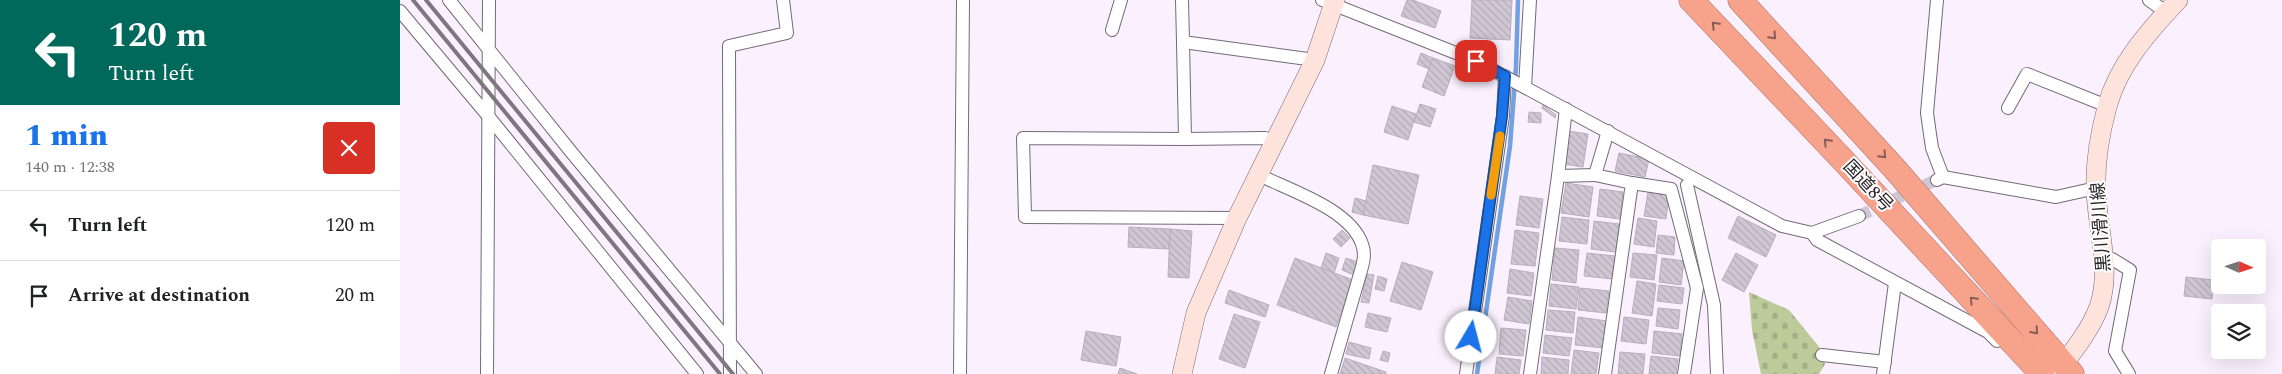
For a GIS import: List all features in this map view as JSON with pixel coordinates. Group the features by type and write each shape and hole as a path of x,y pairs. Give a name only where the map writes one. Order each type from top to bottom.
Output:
{"highway":[{"name":"国道8号","path":"1691,0 1841,158 2058,372"},
{"name":"国道8号","path":"1740,0 1894,168 2058,372"}],"street":[{"path":"449,0 489,52 756,374"},
{"path":"487,374 490,0"},
{"path":"730,374 729,46 787,33 783,0"},
{"path":"960,374 963,0"},
{"path":"1112,30 1120,0"},
{"path":"1182,0 1185,139"},
{"path":"1525,86 1530,0"},
{"path":"1937,0 1927,113 1939,178 2056,197 2096,188"},
{"path":"2149,0 2172,6"},
{"path":"1182,374 1196,312 1237,218 1315,60 1330,1 1476,61 1782,226 1812,233 1859,216"},
{"name":"黒川滑川線","path":"2058,372 2080,340 2099,307 2105,278 2096,188 2099,148 2107,106 2123,69 2145,36 2172,6"},
{"path":"400,11 489,117 697,374"},
{"path":"1183,42 1315,60"},
{"path":"2008,108 2027,74 2107,106"},
{"path":"1466,374 1502,116 1505,76"},
{"path":"1530,374 1566,109"},
{"path":"1595,175 1608,131"},
{"path":"1237,218 1025,217 1023,138 1265,138 1276,142"},
{"path":"1259,175 1338,214 1351,227 1362,243 1364,258 1331,374"},
{"path":"1558,176 1595,175 1672,189 1697,288 1684,374"},
{"path":"1605,374 1632,183"},
{"path":"1686,186 1714,305 1716,374"},
{"path":"1812,233 1817,240 1895,284 1988,332 2028,374"},
{"path":"2104,257 2112,259 2130,270 2115,351 2128,374"},
{"path":"1822,355 1884,368 1895,284"}],"green space":[{"path":"1749,292 1789,310 1820,348 1825,364 1819,374 1761,374 1752,330"}],"building":[{"path":"1407,0 1413,0 1441,11 1435,28 1401,16"},
{"path":"1472,0 1512,0 1510,40 1470,38"},
{"path":"1421,53 1433,58 1429,69 1417,64"},
{"path":"1433,58 1455,66 1444,96 1422,87"},
{"path":"1420,104 1436,109 1430,127 1414,122"},
{"path":"1543,105 1556,115 1555,118 1542,108"},
{"path":"1392,106 1416,114 1408,140 1384,132"},
{"path":"1529,112 1541,113 1541,123 1528,122"},
{"path":"1568,131 1588,134 1583,167 1563,164"},
{"path":"1619,153 1649,159 1645,177 1615,171"},
{"path":"1373,165 1419,175 1408,224 1363,215"},
{"path":"1566,183 1593,187 1589,217 1561,213"},
{"path":"1600,189 1623,192 1620,219 1597,216"},
{"path":"1648,192 1669,195 1666,219 1644,216"},
{"path":"1520,196 1543,199 1539,228 1516,225"},
{"path":"1355,198 1366,201 1363,215 1352,212"},
{"path":"1738,216 1776,235 1766,257 1728,238"},
{"path":"1562,217 1589,220 1587,244 1559,241"},
{"path":"1638,218 1657,221 1654,247 1634,244"},
{"path":"1594,221 1619,224 1616,252 1591,249"},
{"path":"1129,227 1170,229 1169,249 1128,247"},
{"path":"1170,229 1192,231 1189,278 1168,277"},
{"path":"1342,230 1350,238 1341,247 1333,239"},
{"path":"1515,230 1539,233 1535,266 1511,264"},
{"path":"1658,235 1675,237 1674,255 1656,253"},
{"path":"1555,248 1579,250 1576,283 1552,280"},
{"path":"1326,253 1339,258 1334,273 1321,268"},
{"path":"1587,253 1615,256 1612,279 1584,276"},
{"path":"1633,253 1657,255 1654,280 1630,277"},
{"path":"1736,253 1758,265 1744,292 1722,280"},
{"path":"1295,258 1353,280 1336,327 1277,305"},
{"path":"1346,258 1358,262 1354,275 1342,270"},
{"path":"1662,258 1684,261 1681,285 1659,282"},
{"path":"1402,262 1433,272 1421,310 1390,301"},
{"path":"1510,269 1534,273 1531,296 1507,293"},
{"path":"1367,274 1374,275 1369,303 1361,302"},
{"path":"1378,276 1387,279 1384,291 1375,289"},
{"path":"2186,277 2211,280 2212,299 2184,296"},
{"path":"1637,281 1656,284 1652,316 1632,313"},
{"path":"1551,284 1579,287 1576,309 1549,306"},
{"path":"1659,285 1684,288 1682,304 1657,301"},
{"path":"1580,288 1609,291 1606,313 1578,310"},
{"path":"1229,290 1269,305 1265,317 1225,303"},
{"path":"1508,297 1532,301 1529,324 1504,320"},
{"path":"1658,308 1680,310 1678,329 1656,326"},
{"path":"1548,310 1575,312 1573,333 1546,330"},
{"path":"1368,313 1391,318 1387,332 1365,327"},
{"path":"1234,314 1260,322 1245,368 1219,359"},
{"path":"1578,317 1607,321 1604,348 1575,345"},
{"path":"1624,317 1649,320 1646,344 1621,341"},
{"path":"1501,328 1526,330 1523,356 1499,354"},
{"path":"1086,331 1121,337 1116,366 1081,360"},
{"path":"1654,331 1682,334 1680,356 1652,353"},
{"path":"1545,335 1572,338 1569,356 1543,353"},
{"path":"1349,342 1371,348 1369,359 1346,354"},
{"path":"1574,350 1599,353 1596,374 1571,374"},
{"path":"1383,351 1390,353 1388,362 1380,360"},
{"path":"1620,352 1645,354 1643,374 1618,374"},
{"path":"1651,356 1678,359 1676,374 1649,374"},
{"path":"1497,357 1521,360 1519,374 1495,374"},
{"path":"1542,357 1569,360 1568,374 1541,374"},
{"path":"1345,358 1386,372 1386,374 1340,374"},
{"path":"1120,368 1137,374 1118,374"}],"waterway":[{"path":"1477,374 1510,146 1516,67 1518,0"}],"tunnel":[{"path":"1859,216 1936,180"}],"railway":[{"path":"413,0 720,374"},
{"path":"426,0 733,374"}],"slow traffic":[{"path":"1491,195 1500,136"}],"route":[{"path":"1471,337 1502,116 1505,76 1476,61"}]}
